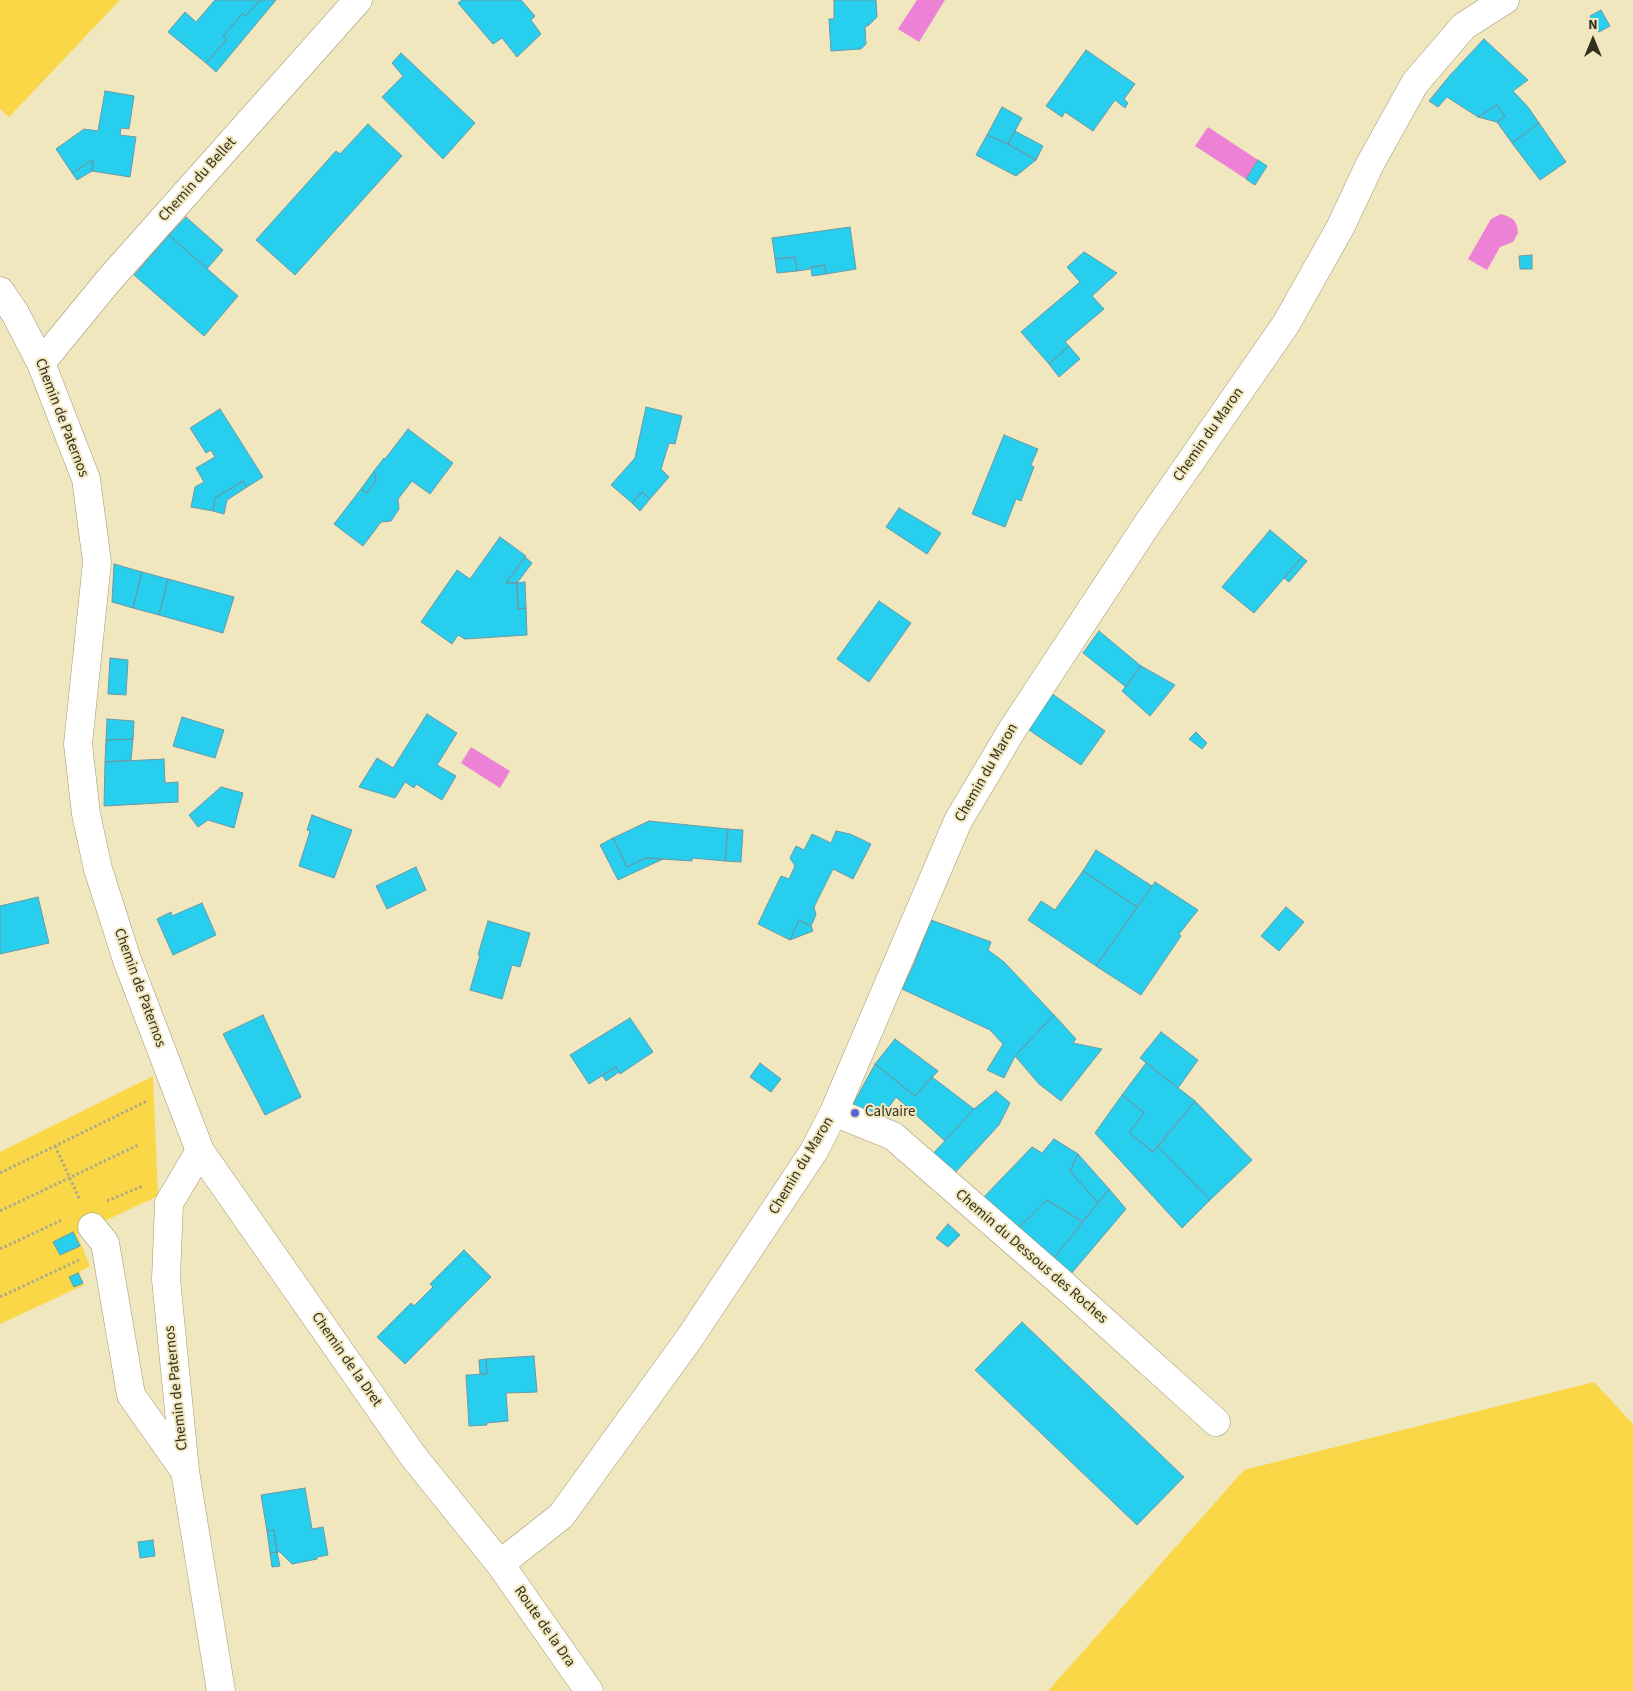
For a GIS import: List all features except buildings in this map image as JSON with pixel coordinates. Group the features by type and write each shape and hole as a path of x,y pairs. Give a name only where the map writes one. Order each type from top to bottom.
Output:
{"street":[{"name":"Chemin du Bellet","path":"41,363 109,280 358,0"},
{"name":"Chemin du Maron","path":"500,1564 561,1516 691,1336 814,1151 834,1112 958,821 1012,730 1148,523 1286,324 1341,226 1370,164 1415,83 1464,26 1505,0"},
{"name":"Chemin de Paternos","path":"0,291 15,313 41,363 86,480 97,562 78,744 86,814 98,869 127,960 200,1151 170,1203 166,1279 185,1471 221,1691"},
{"name":"Chemin du Dessous des Roches","path":"834,1112 893,1136 1064,1285 1216,1422"},
{"name":"Chemin de la Dret","path":"200,1151 413,1456 500,1564"},
{"path":"92,1226 105,1243 131,1395 185,1471"},
{"name":"Route de la Dra","path":"500,1564 589,1691"}],"path":[{"path":"0,1173 147,1101"},
{"path":"0,1210 138,1145"},
{"path":"55,1146 92,1226"},
{"path":"0,1297 80,1259"}],"shaded area":[{"path":"0,0 120,0 9,117 0,109"},
{"path":"917,0 945,0 919,42 898,29"},
{"path":"1208,127 1258,160 1246,179 1195,146"},
{"path":"1501,214 1514,220 1518,233 1513,242 1500,247 1487,270 1468,259 1491,219"},
{"path":"471,747 510,771 500,788 461,763"},
{"path":"153,1076 158,1196 77,1234 90,1266 79,1272 84,1285 0,1324 0,1152"},
{"path":"1594,1382 1633,1424 1633,1691 1048,1691 1244,1470"}],"place":[{"name":"Calvaire","path":"855,1113"}]}
